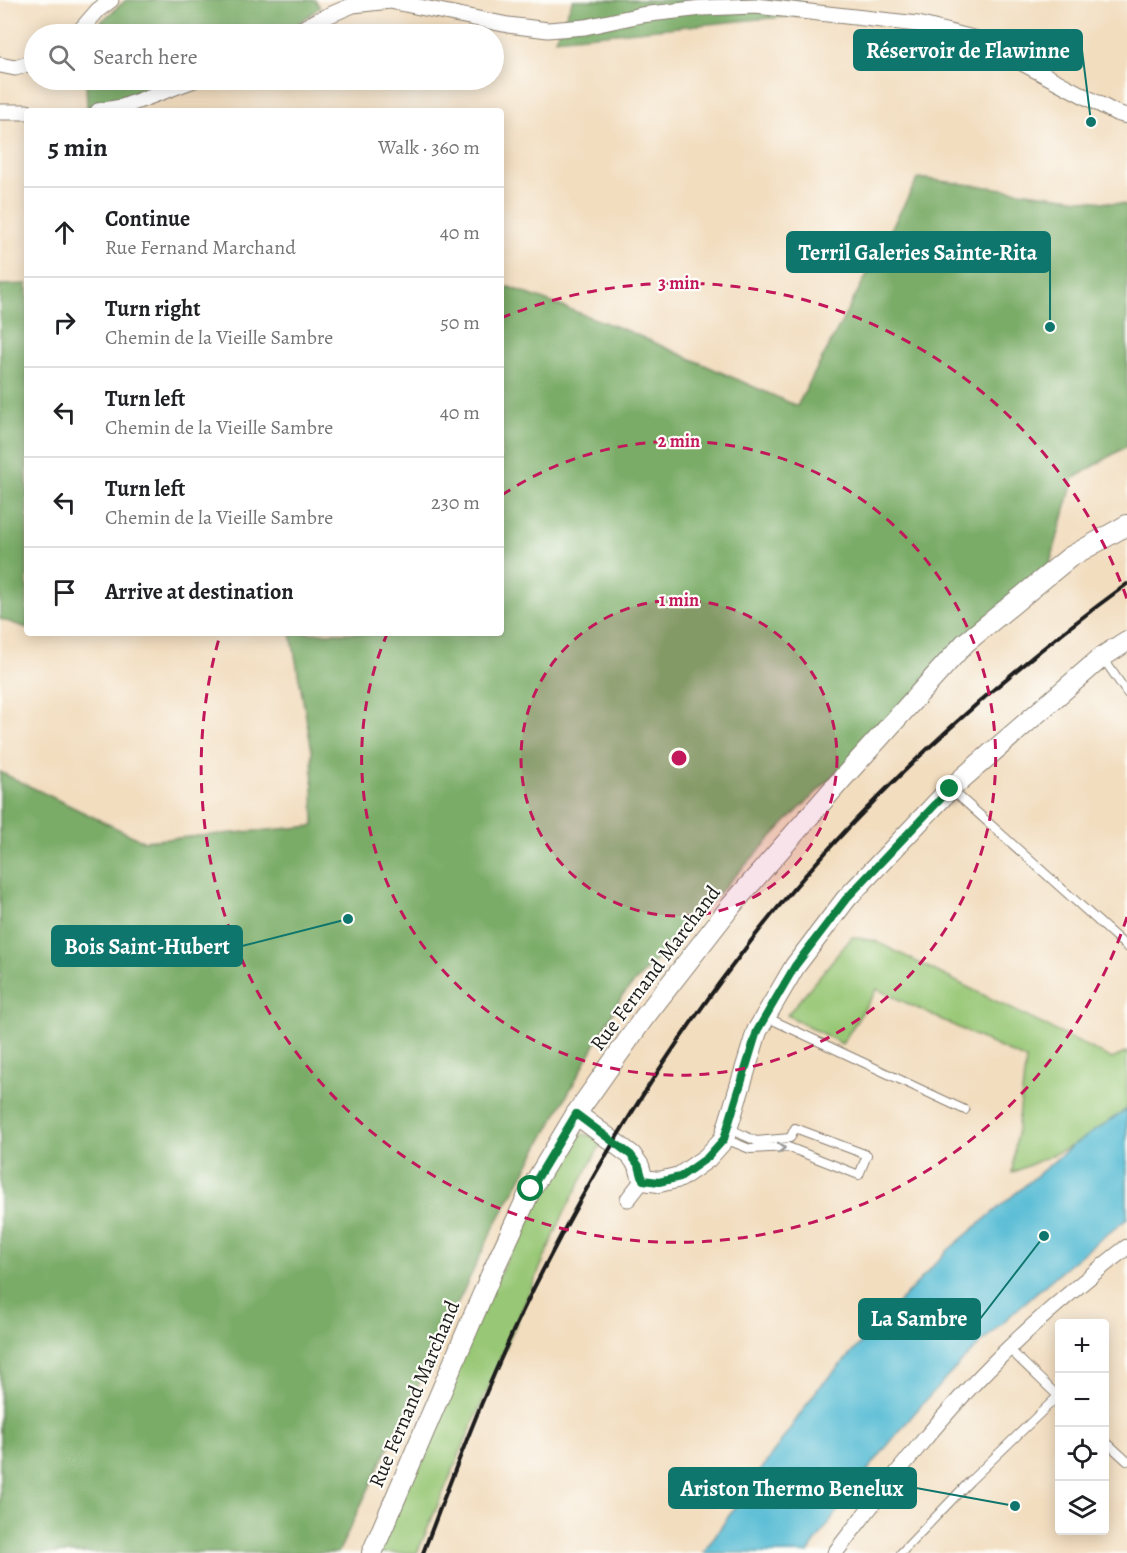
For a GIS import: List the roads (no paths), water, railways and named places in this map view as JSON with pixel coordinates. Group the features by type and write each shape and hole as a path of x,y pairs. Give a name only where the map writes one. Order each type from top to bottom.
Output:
{"street":[{"path":"85,24 111,0"},
{"path":"311,24 352,5 390,1 503,24"},
{"path":"504,24 548,30 585,27 640,15 682,10 755,6 918,24 977,39 1116,113 1127,116"},
{"path":"0,65 15,68 24,65"},
{"path":"116,108 167,90"},
{"path":"0,112 24,112"},
{"name":"Rue Fernand Marchand","path":"372,1553 491,1275 531,1189 576,1114 643,1019 731,906 965,643 1070,557 1127,525"},
{"path":"643,1180 659,1182 680,1177 707,1158 726,1133 757,1031 795,966 846,899 950,789 1102,657 1127,641"},
{"path":"576,1114 631,1155 639,1166 643,1180"},
{"path":"628,1199 643,1180"},
{"path":"835,1553 936,1426 1008,1348 1090,1276 1127,1247"}],"lane":[{"path":"1102,657 1127,693"},
{"path":"950,789 1127,947"},
{"path":"765,1016 965,1110"},
{"path":"795,1128 867,1155 859,1175 788,1147 750,1149 726,1133 756,1141 790,1138 795,1128"},
{"path":"1008,1348 1055,1394"},
{"path":"901,1553 970,1481 1055,1400"},
{"path":"1109,1445 1127,1461"}],"water":[{"path":"1127,1109 1127,1219 1011,1314 957,1367 881,1454 808,1553 703,1553 817,1390 947,1251 1072,1146"}],"railway":[{"path":"423,1553 495,1372 545,1266 591,1181 640,1099 722,980 751,941 835,842 927,749 1025,663 1127,584"}],"place":[{"name":"Réservoir de Flawinne","path":"1091,122"},
{"name":"Terril Galeries Sainte-Rita","path":"1050,327"},
{"name":"Bois Saint-Hubert","path":"348,919"},
{"name":"La Sambre","path":"1044,1236"},
{"name":"Ariston Thermo Benelux","path":"1015,1506"}]}
